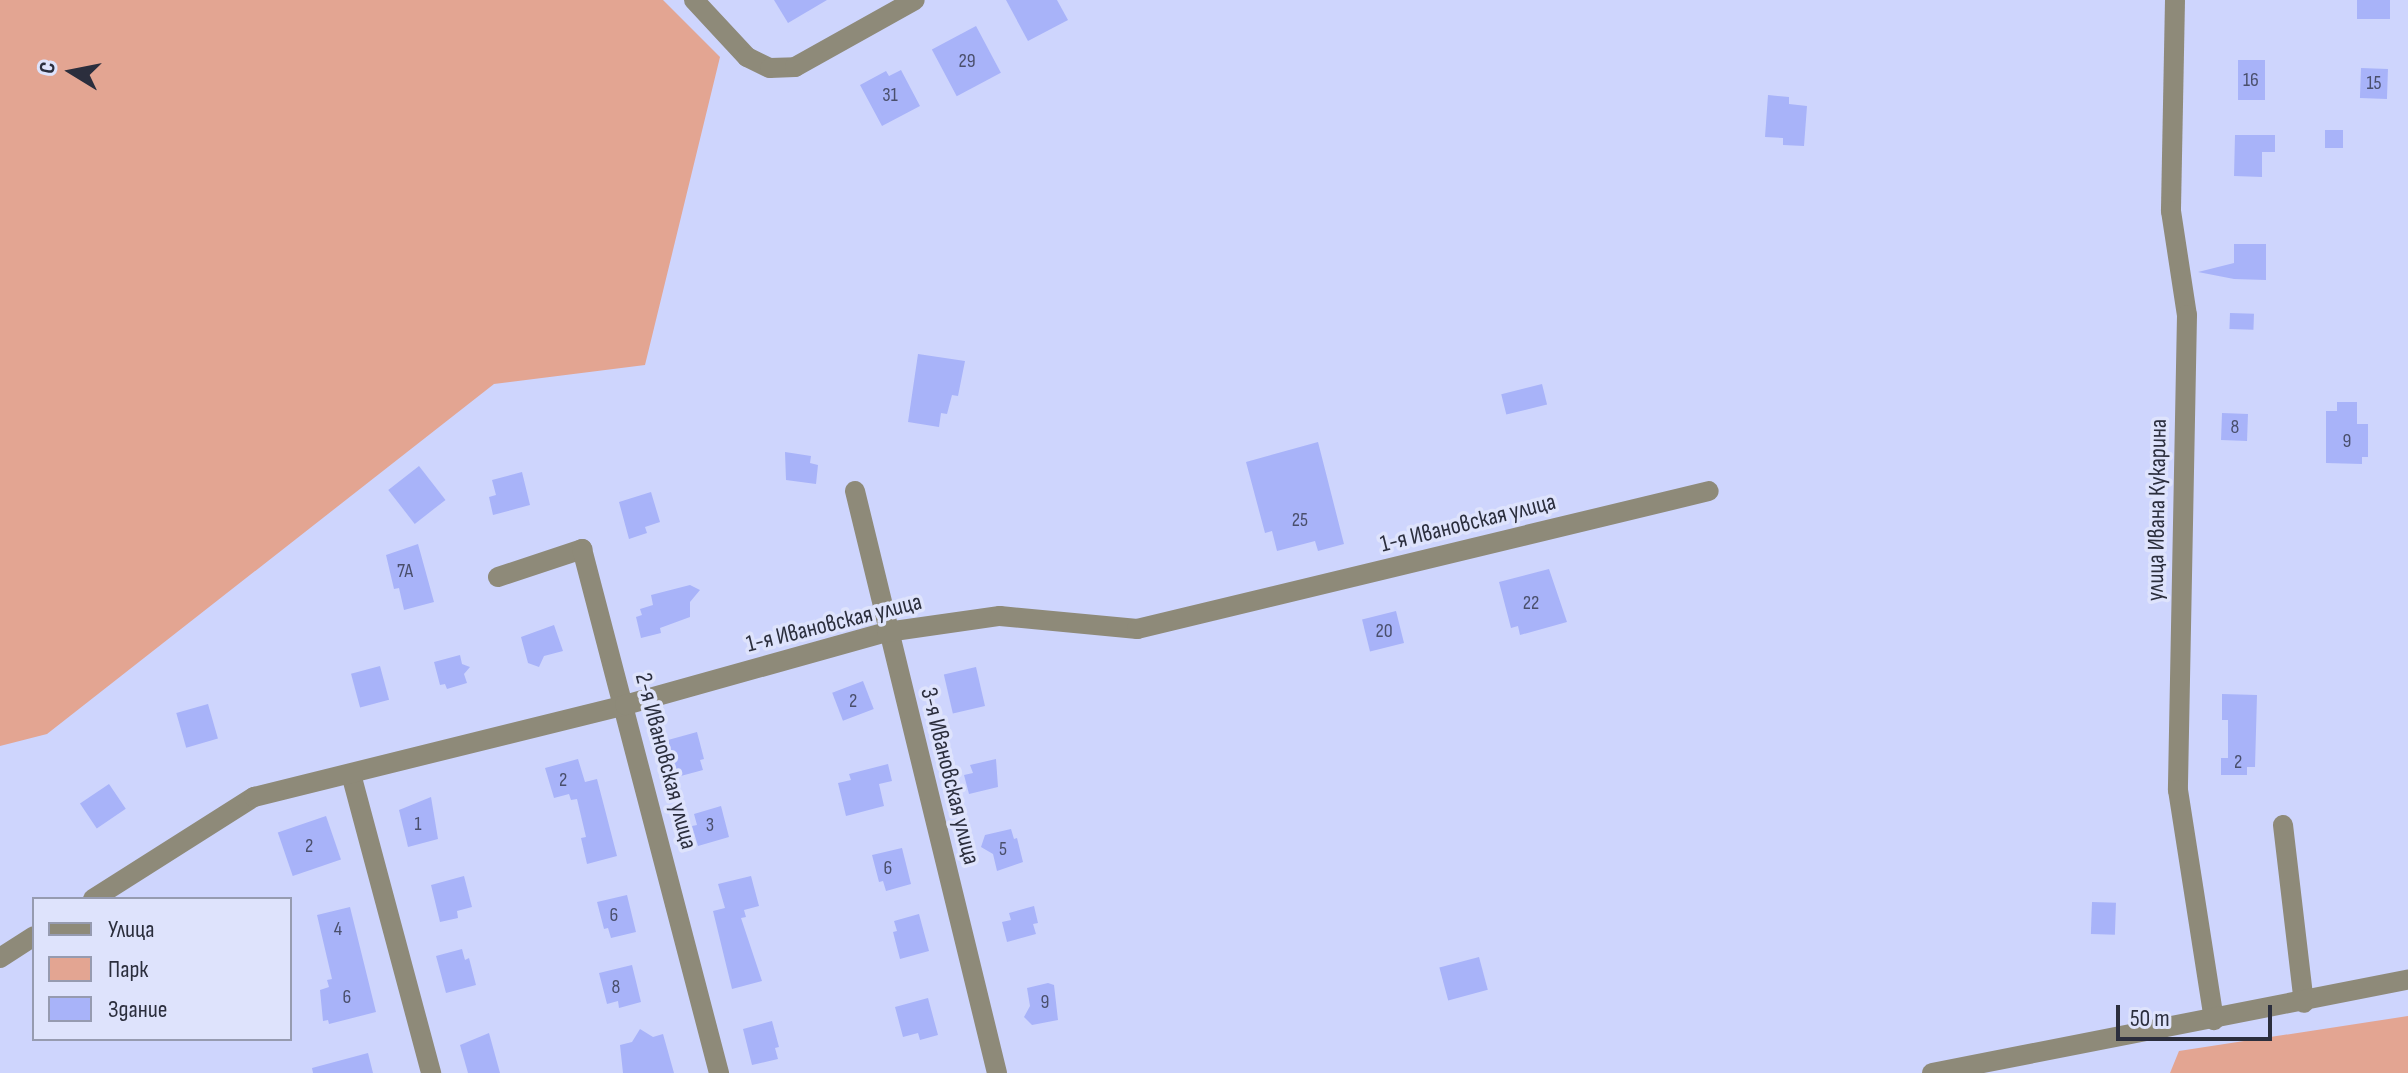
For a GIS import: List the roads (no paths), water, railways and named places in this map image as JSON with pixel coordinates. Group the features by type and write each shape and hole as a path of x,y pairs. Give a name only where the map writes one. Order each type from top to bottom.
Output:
{"street":[{"path":"694,0 747,57 770,68 795,67 915,0"},
{"name":"улица Ивана Кукарина","path":"2175,0 2171,211 2187,315 2178,790 2214,1020"},
{"name":"3-я Ивановская улица","path":"855,491 997,1073"},
{"name":"1-я Ивановская улица","path":"96,897 254,797 625,705 887,632 1000,616 1137,629 1709,491"},
{"name":"2-я Ивановская улица","path":"498,577 582,549 719,1073"},
{"path":"351,774 431,1073"},
{"path":"2283,825 2304,1003"},
{"path":"0,958 32,937"},
{"path":"1932,1073 2304,1003 2408,980"}]}
